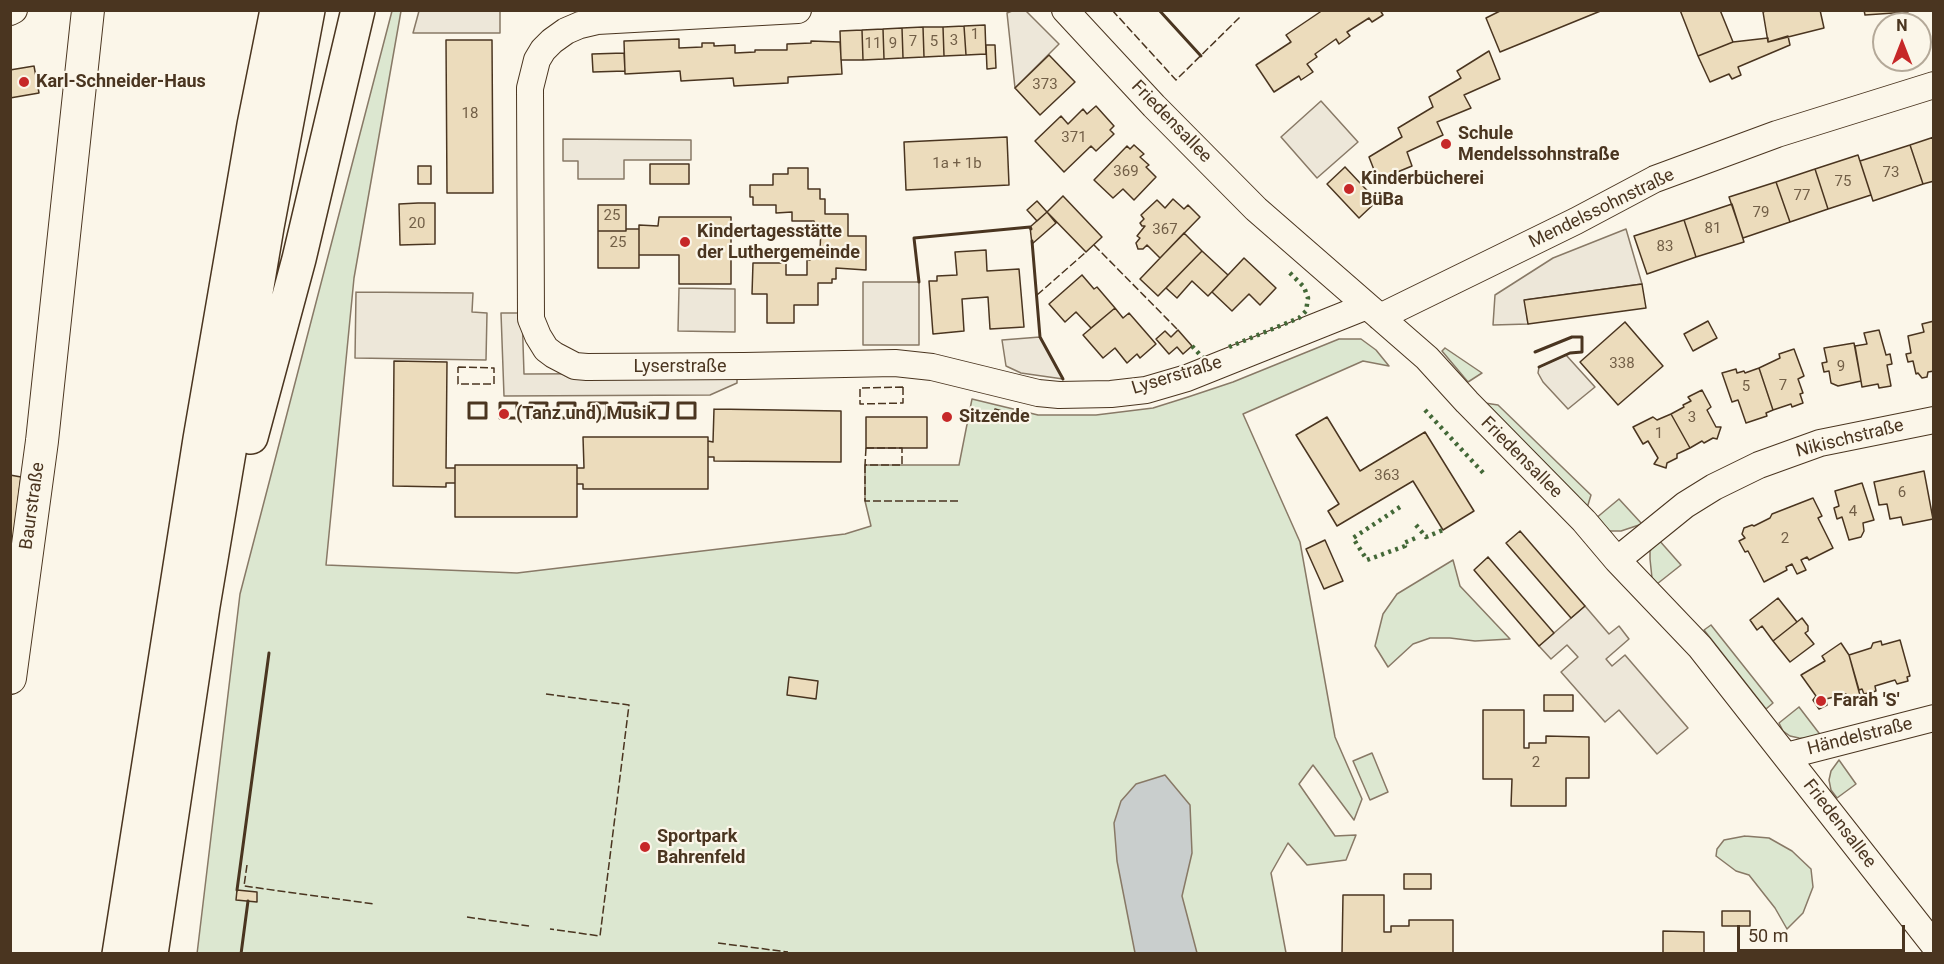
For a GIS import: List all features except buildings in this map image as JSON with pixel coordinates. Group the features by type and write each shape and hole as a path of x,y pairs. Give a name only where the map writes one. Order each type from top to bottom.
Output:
{"highway":[{"path":"119,954 198,450 276,10"},
{"path":"151,954 203,606 267,227 308,10"},
{"path":"203,606 298,259 358,10"}],"main road":[{"name":"Baurstraße","path":"10,678 42,441 88,10"}],"street":[{"name":"Lyserstraße","path":"798,10 597,21 580,25 552,41 537,60 530,87 531,319 546,349 563,361 575,366 895,363 932,367 1038,393 1111,394 1146,390 1187,378 1373,311"},
{"name":"Friedensallee","path":"1065,10 1256,209 1427,358 1584,521 1617,560 1700,647 1934,945"},
{"name":"Mendelssohnstraße","path":"1373,311 1576,221 1655,179 1777,134 1934,85"},
{"name":"Nikischstraße","path":"1617,560 1685,505 1759,465 1820,443 1934,420"},
{"name":"Händelstraße","path":"1786,756 1934,718"}],"green space":[{"path":"392,11 401,11 354,278 326,565 517,573 845,534 871,526 865,501 865,465 959,465 972,399 1038,415 1096,415 1153,408 1233,382 1339,339 1361,339 1376,350 1389,366 1363,361 1243,414 1300,542 1335,737 1362,799 1354,820 1313,765 1299,784 1335,836 1356,835 1346,860 1307,865 1288,843 1271,873 1286,953 197,954 240,594"},
{"path":"1445,348 1482,373 1468,382 1442,351"},
{"path":"1485,403 1498,405 1591,495 1587,508"},
{"path":"1619,499 1642,524 1621,531 1609,531 1595,519"},
{"path":"1658,539 1681,565 1657,584 1652,578 1650,551"},
{"path":"1453,560 1460,586 1510,639 1475,641 1430,638 1413,644 1388,667 1375,646 1383,614 1397,594"},
{"path":"1711,625 1773,703 1766,709 1704,630"},
{"path":"1799,707 1822,737 1799,738 1783,731 1779,723"},
{"path":"1372,753 1388,792 1370,800 1353,761"},
{"path":"1839,760 1856,784 1837,798 1831,790 1829,780 1831,771"},
{"path":"1745,836 1769,838 1792,851 1811,869 1813,887 1803,913 1787,929 1775,908 1749,875 1736,871 1716,856 1717,849 1724,840"}],"shaded area":[{"path":"419,11 500,11 500,33 413,33"},
{"path":"1026,11 1059,44 1015,88 1007,13"},
{"path":"1321,101 1358,142 1317,178 1281,137"},
{"path":"563,139 691,140 691,160 624,160 624,179 578,179 578,161 563,161"},
{"path":"1626,229 1642,284 1525,300 1528,324 1493,325 1495,295 1553,258"},
{"path":"863,282 919,282 919,345 863,345"},
{"path":"679,288 735,289 735,332 678,331"},
{"path":"356,292 473,293 472,312 487,313 486,360 355,358"},
{"path":"501,313 522,313 524,374 737,373 737,383 710,395 504,396"},
{"path":"1040,337 1063,379 1021,373 1006,366 1002,340"},
{"path":"1566,355 1595,387 1568,409 1543,382 1538,373 1539,367"},
{"path":"1585,606 1609,634 1619,626 1629,639 1606,659 1612,666 1625,655 1688,728 1657,754 1619,710 1605,722 1561,672 1578,657 1567,645 1551,659 1539,646"},
{"path":"1165,775 1190,805 1192,853 1182,896 1197,953 1135,953 1117,861 1114,823 1121,801 1136,784"}],"hedge":[{"path":"1229,347 1299,318 1306,311 1308,298 1304,287 1289,272"},
{"path":"1192,346 1203,358 1208,357"},
{"path":"1425,410 1486,476"},
{"path":"1400,507 1353,538 1367,560 1405,546 1404,543 1418,537"},
{"path":"1416,525 1426,537 1443,530"}],"fence":[{"path":"1112,10 1176,80 1241,16"},
{"path":"1094,245 1178,330"},
{"path":"1037,295 1086,252"},
{"path":"458,367 494,368 494,384 458,384 458,367"},
{"path":"903,387 903,403 860,404 860,388 903,387"},
{"path":"866,448 902,448 902,465 865,465 866,448"},
{"path":"865,465 865,501 959,501"},
{"path":"546,694 629,705 600,936 550,929"},
{"path":"247,865 244,886 374,904"},
{"path":"467,917 529,926"},
{"path":"718,943 788,952"}],"wall":[{"path":"1159,10 1201,56"},
{"path":"919,282 914,238 1030,227 1031,229"},
{"path":"1032,241 1040,337 1063,379"},
{"path":"1535,352 1572,337 1582,337 1582,352 1570,353 1539,367"},
{"path":"469,403 486,403 486,418 469,418 469,403"},
{"path":"500,403 517,403 517,418 500,418 500,403"},
{"path":"530,403 547,403 546,418 529,418 530,403"},
{"path":"558,403 575,403 575,418 558,418 558,403"},
{"path":"589,403 607,403 606,418 589,418 589,403"},
{"path":"619,403 636,403 636,418 619,418 619,403"},
{"path":"650,403 668,403 667,418 650,418 650,403"},
{"path":"678,403 695,403 695,418 678,418 678,403"},
{"path":"237,890 269,653"},
{"path":"241,954 248,901"}],"place":[{"name":"Karl-Schneider-Haus","path":"24,82"},
{"name":"Schule Mendelssohnstraße","path":"1446,144"},
{"name":"Kinderbücherei BüBa","path":"1349,189"},
{"name":"Kindertagesstätte der Luthergemeinde","path":"685,242"},
{"name":"(Tanz und) Musik","path":"504,414"},
{"name":"Sitzende","path":"947,417"},
{"name":"Farah 'S'","path":"1821,701"},
{"name":"Sportpark Bahrenfeld","path":"645,847"}]}
